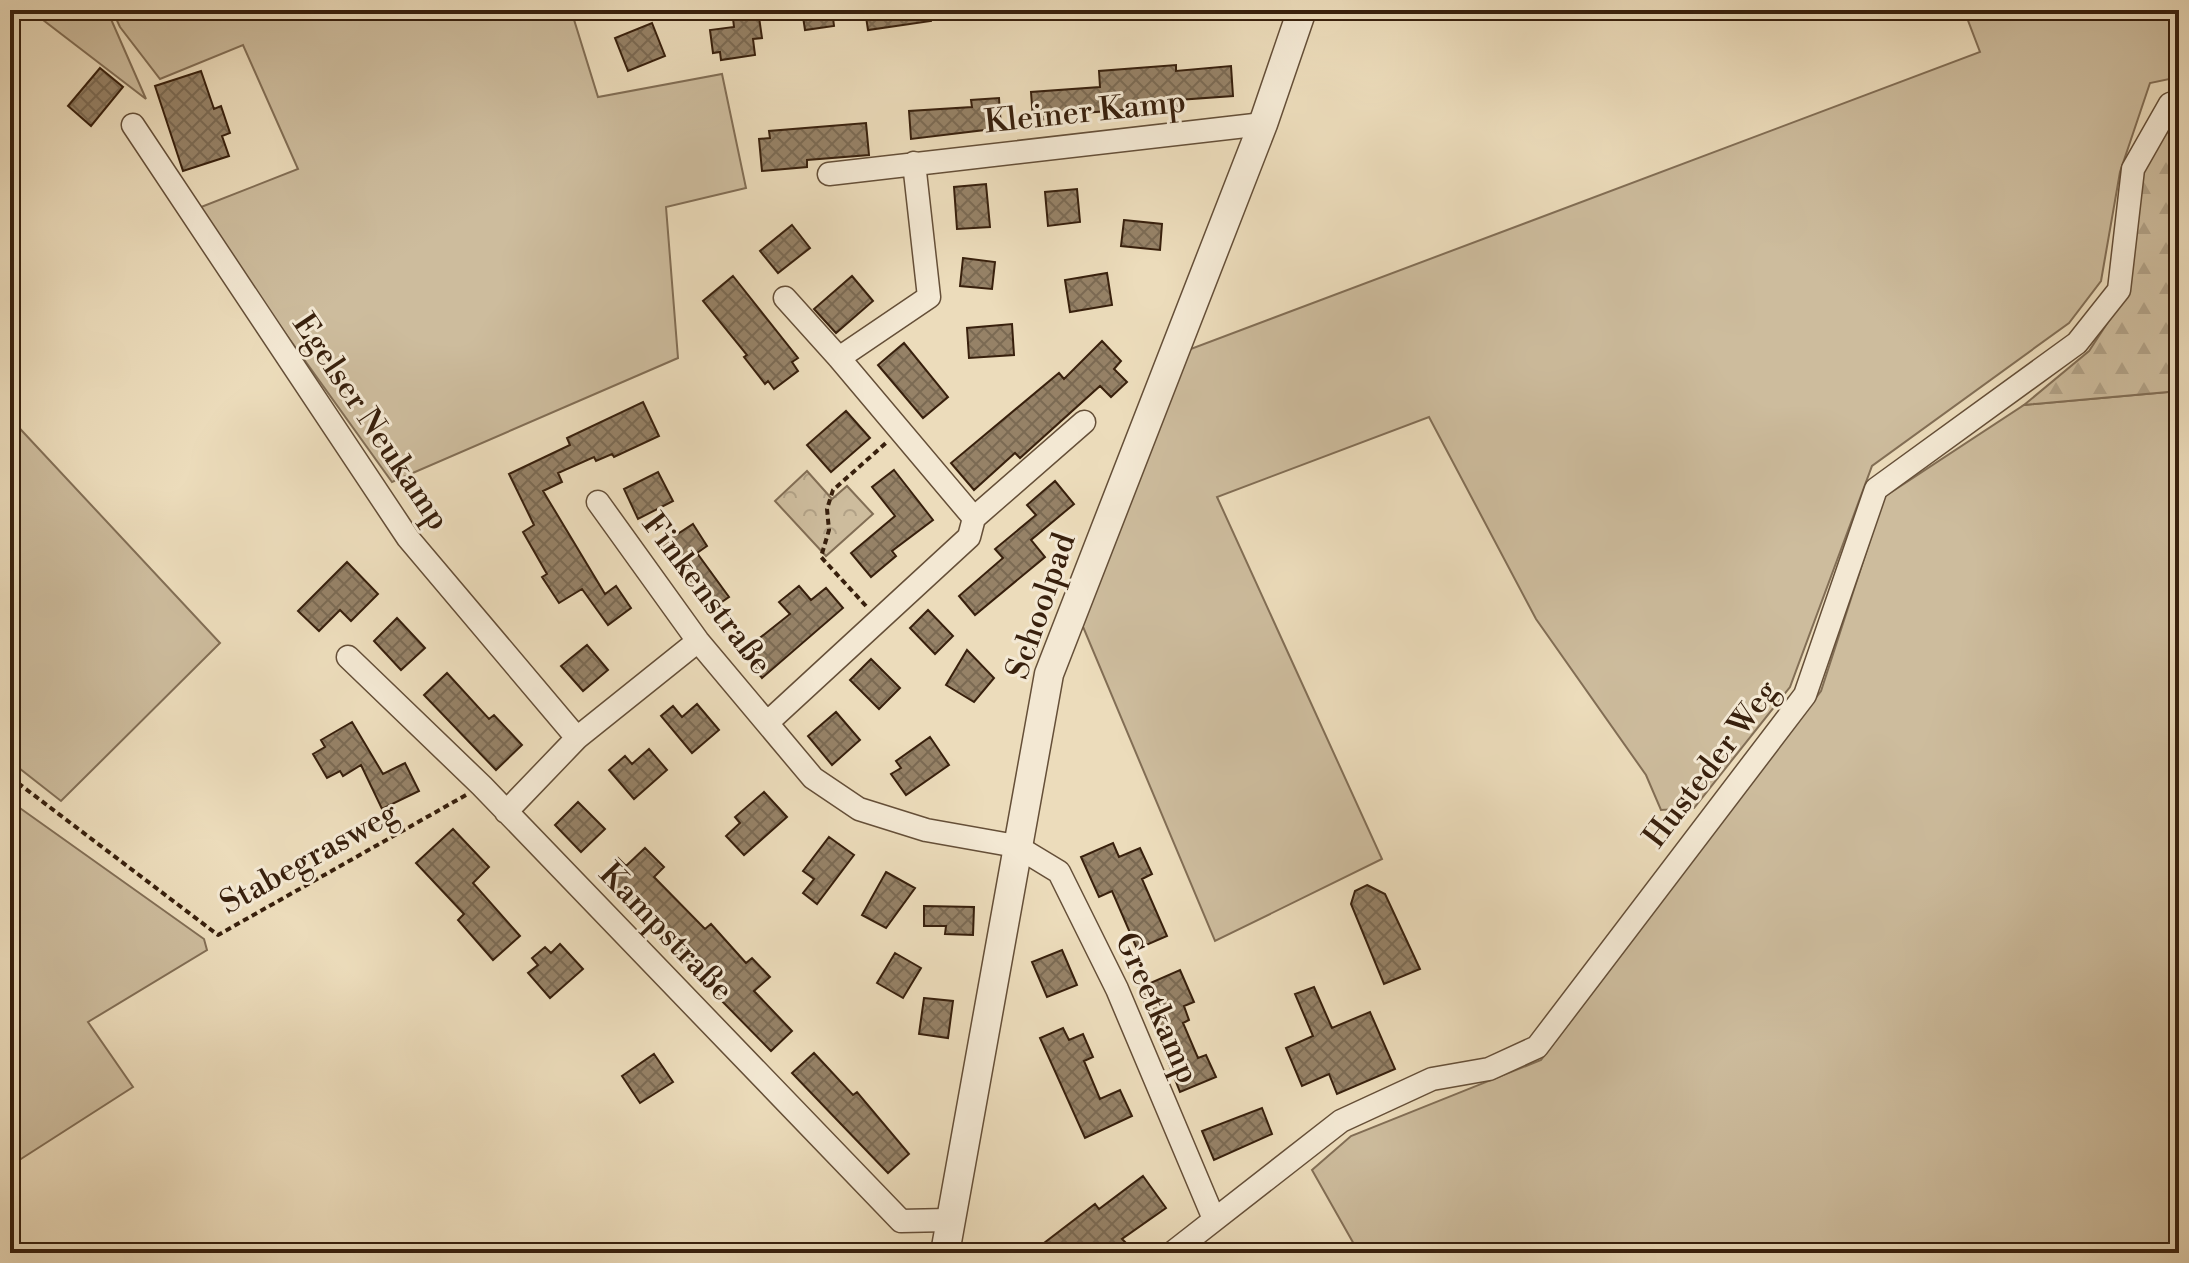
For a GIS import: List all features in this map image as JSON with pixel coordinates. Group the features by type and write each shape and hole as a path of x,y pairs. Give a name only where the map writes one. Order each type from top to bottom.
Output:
{"street":[{"name":"Schoolpad","path":"945,1253 948,1220 1049,674 1263,124 1302,10"},
{"name":"Husteder Weg","path":"1172,1253 1341,1121 1432,1079 1489,1069 1537,1047 1805,695 1876,489 2077,343 2119,290 2133,169 2170,104 2179,101"},
{"name":"Kleiner Kamp","path":"829,174 1263,124"},
{"name":"Egelser Neukamp","path":"133,125 408,538 577,738"},
{"path":"839,358 929,297 914,163"},
{"path":"785,298 900,431 971,528 1084,422"},
{"name":"Finkenstraße","path":"598,502 698,641 813,778 859,809 926,830 1016,846"},
{"name":"Finkenstraße","path":"767,723 879,620 971,528"},
{"path":"506,812 577,738 698,641"},
{"name":"Kampstraße","path":"348,657 482,786 901,1221 948,1220"},
{"name":"Greetkamp","path":"1016,846 1059,872 1117,989 1214,1219"}],"path":[{"path":"879,620 821,557 829,530 827,509 833,490 900,431"},
{"name":"Stabegrasweg","path":"10,777 218,935 482,786"}],"green space":[{"path":"30,10 107,10 146,99"},
{"path":"112,10 571,10 598,97 722,74 746,188 666,207 678,358 392,482 196,209 298,169 243,45 160,79 120,27"},
{"path":"1964,10 2179,10 2179,77 2150,83 2120,172 2101,281 2069,323 1872,466 1790,687 1694,808 1661,810 1646,775 1536,619 1429,417 1217,497 1382,859 1215,941 1081,622 1188,350 1980,52"},
{"path":"2179,109 2179,391 2024,405 2089,351 2129,290 2142,174"},
{"path":"2179,391 2179,1253 1359,1253 1312,1170 1351,1136 1541,1060 1821,691 1884,497 2024,405"},
{"path":"10,418 220,643 61,801 10,761"},
{"path":"807,471 832,499 847,486 873,514 826,556 775,501"},
{"path":"10,801 204,939 207,950 88,1022 133,1087 10,1166"}],"building":[{"path":"732,10 758,10 762,38 753,39 755,55 721,60 720,52 713,53 710,30 734,27"},
{"path":"802,10 832,10 834,26 805,30"},
{"path":"865,10 930,10 931,21 868,30"},
{"path":"652,23 665,56 628,71 615,38"},
{"path":"1176,65 1176,71 1231,66 1233,96 1178,100 1179,106 1068,114 1068,118 1033,120 1031,92 1100,87 1099,71"},
{"path":"100,68 123,87 91,126 68,106"},
{"path":"201,71 214,109 221,106 230,133 222,136 229,156 183,171 155,86"},
{"path":"999,98 1001,128 911,139 909,111 972,107 971,100"},
{"path":"866,123 869,155 807,160 807,167 762,171 759,139 770,138 769,131"},
{"path":"986,184 990,227 957,229 954,187"},
{"path":"1077,189 1080,222 1048,226 1045,192"},
{"path":"1124,220 1162,224 1160,250 1121,246"},
{"path":"792,225 810,248 778,273 760,251"},
{"path":"963,258 995,262 992,289 960,286"},
{"path":"1107,273 1112,305 1070,312 1065,280"},
{"path":"733,276 798,358 792,362 798,371 774,389 768,381 765,384 744,357 747,355 703,301"},
{"path":"852,276 873,301 836,333 814,309"},
{"path":"1012,324 1014,355 969,358 967,328"},
{"path":"1102,341 1121,361 1114,369 1127,382 1111,397 1100,386 1020,458 1015,453 974,490 951,463 1059,373 1064,379"},
{"path":"904,343 948,397 923,418 878,365"},
{"path":"643,402 659,436 614,457 612,454 596,461 594,457 558,473 562,482 543,491 605,594 616,586 631,608 608,625 582,589 559,603 542,577 547,574 523,532 534,525 509,474 570,445 567,438"},
{"path":"846,411 870,438 831,472 807,445"},
{"path":"894,470 933,520 892,551 896,556 871,577 851,553 895,516 872,487"},
{"path":"658,472 673,501 638,519 624,489"},
{"path":"1055,481 1074,504 1031,540 1045,557 975,615 959,596 1003,558 995,549 1036,515 1027,505"},
{"path":"693,524 707,546 697,553 729,597 707,612 661,545"},
{"path":"347,562 378,594 351,621 340,610 319,631 298,611"},
{"path":"799,586 811,600 826,588 843,608 762,678 742,652 790,614 779,602"},
{"path":"928,610 953,636 935,654 910,628"},
{"path":"397,618 425,648 401,670 374,641"},
{"path":"587,645 608,670 583,691 561,666"},
{"path":"967,650 994,678 974,702 946,685"},
{"path":"871,659 900,688 879,709 850,680"},
{"path":"447,673 489,719 494,715 522,745 496,770 424,695"},
{"path":"697,704 719,730 692,753 661,716 673,706 682,717"},
{"path":"836,712 860,740 832,765 808,736"},
{"path":"352,722 383,774 405,763 419,791 382,809 361,765 343,776 340,771 327,778 313,754 325,747 321,740"},
{"path":"930,737 949,765 906,795 891,774 901,768 896,761"},
{"path":"649,749 667,770 634,799 609,770 625,756 632,764"},
{"path":"764,792 787,817 744,855 726,836 740,823 735,817"},
{"path":"578,802 605,829 581,852 555,825"},
{"path":"453,829 489,867 473,883 520,936 493,960 458,920 464,914 416,863"},
{"path":"829,837 854,855 817,904 803,893 814,879 803,871"},
{"path":"1113,843 1119,857 1140,848 1152,874 1142,879 1167,936 1137,949 1112,891 1099,897 1081,857"},
{"path":"645,848 664,867 654,877 705,929 711,924 746,963 752,958 770,977 754,991 792,1031 771,1051 600,877 618,858 626,866"},
{"path":"886,872 915,888 886,928 862,915"},
{"path":"1367,885 1385,894 1420,969 1384,984 1351,904 1355,891"},
{"path":"924,906 974,907 973,935 945,934 946,926 924,926"},
{"path":"560,944 583,969 550,998 528,973 538,965 532,958 545,947 551,953"},
{"path":"1062,950 1077,985 1047,997 1032,962"},
{"path":"895,953 921,968 903,998 877,983"},
{"path":"1180,970 1194,1002 1184,1006 1189,1020 1183,1023 1198,1058 1206,1055 1216,1077 1180,1092 1139,988"},
{"path":"1314,987 1332,1028 1370,1012 1395,1069 1337,1094 1329,1074 1302,1086 1286,1048 1313,1036 1295,994"},
{"path":"924,998 953,1001 948,1038 919,1034"},
{"path":"1063,1028 1069,1040 1083,1034 1093,1057 1084,1061 1100,1099 1120,1090 1132,1116 1085,1138 1040,1038"},
{"path":"814,1053 853,1095 857,1092 909,1154 888,1173 792,1073"},
{"path":"654,1054 673,1082 640,1103 622,1076"},
{"path":"1262,1108 1272,1134 1214,1160 1202,1131"},
{"path":"1143,1176 1166,1208 1122,1239 1127,1244 1116,1253 1031,1253 1095,1204 1099,1209"}]}
